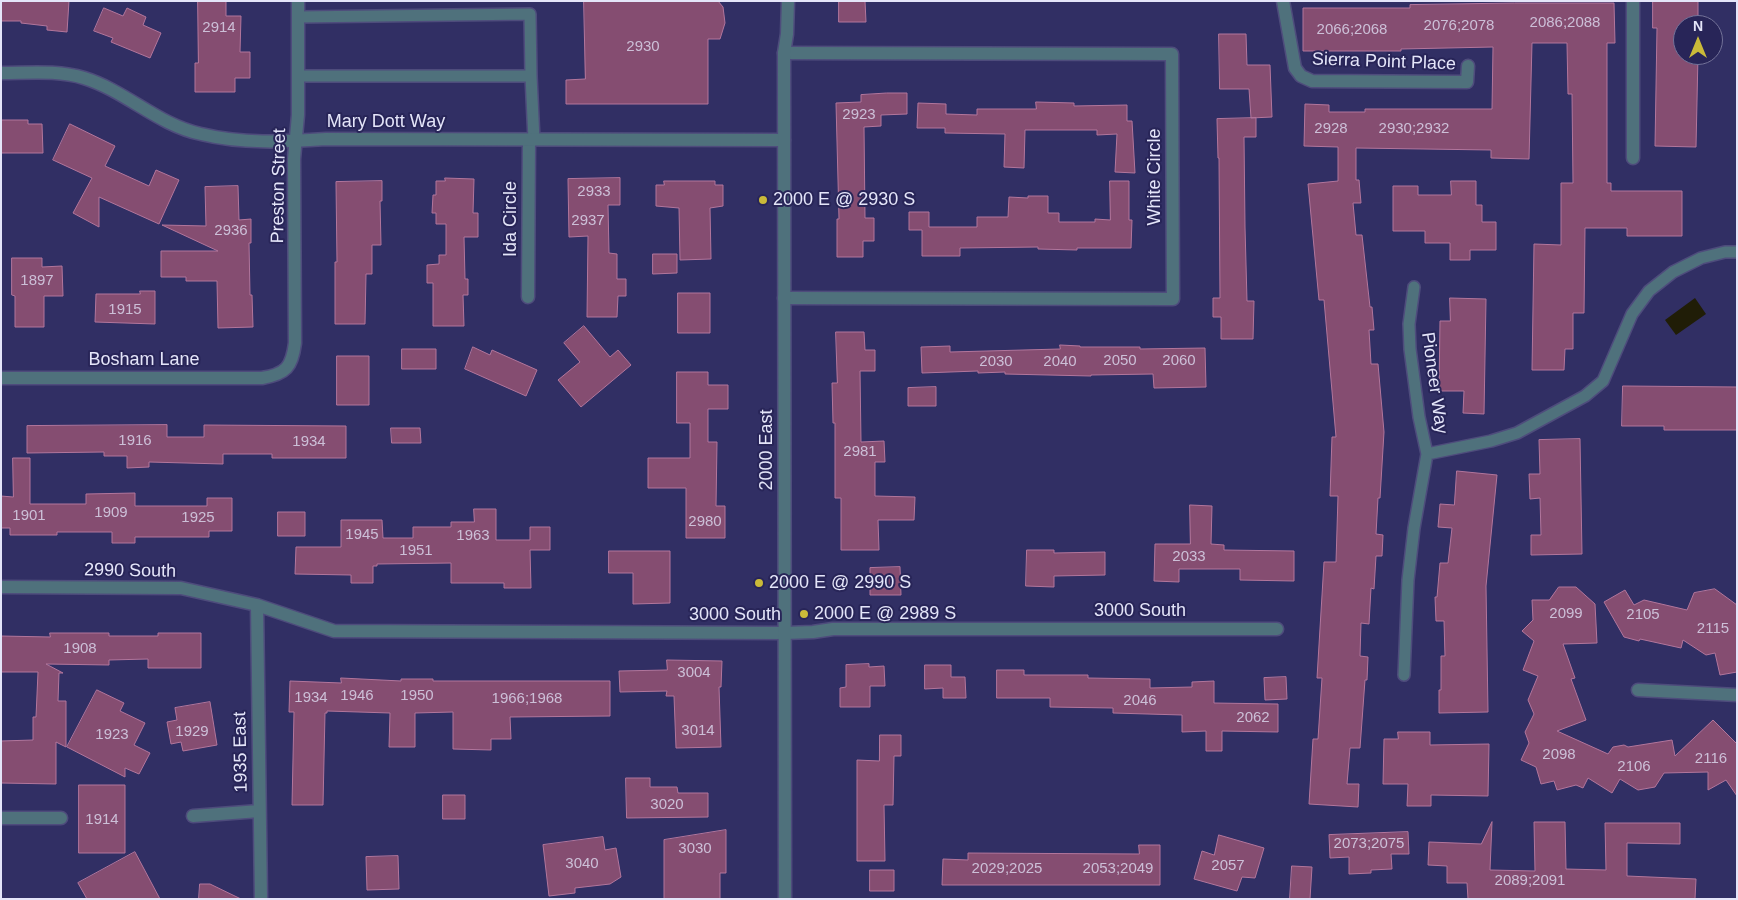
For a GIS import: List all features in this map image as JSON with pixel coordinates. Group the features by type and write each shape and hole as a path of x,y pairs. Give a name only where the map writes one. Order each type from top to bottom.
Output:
{"street":[{"name":"Preston Street","path":"286,370 293,357 295,343 294,159 298,115 298,1"},
{"name":"2000 East","path":"785,899 784,53 787,34 788,1"},
{"name":"Sierra Point Place","path":"1283,1 1295,68 1301,76 1312,81 1467,82 1468,66"},
{"path":"1633,1 1633,158"},
{"name":"White Circle","path":"784,53 1172,54 1173,299 784,298"},
{"name":"Mary Dott Way","path":"1,73 55,73 84,78 173,124 199,134 241,141 326,139 784,140"},
{"name":"Ida Circle","path":"528,297 532,140"},
{"name":"Bosham Lane","path":"1,378 262,378 275,376 286,370"},
{"name":"2990 South","path":"1,587 181,588 257,605"},
{"name":"3000 South","path":"257,605 334,631 785,633 833,629 1277,629"},
{"name":"1935 East","path":"257,605 261,899"},
{"path":"1638,690 1737,695"},
{"path":"193,816 260,812"},
{"path":"1,818 61,818"}],"lane":[{"path":"298,17 530,14 532,140"},
{"path":"298,76 531,76"},
{"path":"1404,675 1408,580 1414,528 1427,454 1491,441 1518,433 1585,396 1603,381 1632,314 1649,290 1673,272 1702,258 1725,252 1737,252"},
{"name":"Pioneer Way","path":"1414,287 1409,324 1410,349 1419,417 1427,454"}],"shaded area":[{"path":"1695,298 1706,314 1676,335 1665,320"}],"building":[{"path":"1,1 69,1 67,32 47,30 47,26 21,23 21,21 1,21"},
{"path":"198,1 226,1 226,16 241,16 240,52 250,52 250,78 235,78 235,92 195,92 195,63 198,63"},
{"path":"584,1 718,1 723,7 725,23 720,39 708,39 708,104 566,104 566,80 585,79"},
{"path":"839,1 865,1 866,22 839,22"},
{"path":"1653,1 1698,1 1698,15 1673,15 1673,65 1698,65 1696,147 1655,146 1657,28 1653,28"},
{"path":"1614,3 1615,43 1607,43 1607,183 1611,183 1611,191 1682,191 1682,236 1627,236 1627,228 1585,228 1584,313 1573,313 1573,349 1565,349 1564,370 1532,370 1534,244 1561,245 1561,183 1573,183 1572,94 1568,94 1567,43 1532,43 1529,159 1491,158 1491,150 1356,148 1356,180 1359,180 1361,203 1353,203 1356,235 1362,235 1374,330 1369,330 1371,364 1378,364 1384,432 1376,534 1383,535 1382,556 1376,556 1374,589 1371,588 1369,624 1361,623 1360,656 1368,657 1367,680 1365,680 1360,748 1350,748 1347,784 1359,784 1358,807 1309,804 1313,739 1318,739 1322,678 1317,678 1324,562 1336,562 1338,496 1330,496 1332,437 1336,437 1324,300 1319,300 1308,184 1338,181 1338,147 1304,146 1305,104 1329,105 1329,112 1365,112 1365,109 1492,109 1493,47 1401,49 1401,51 1303,51 1303,8 1410,8 1410,5"},
{"path":"104,8 123,16 127,8 146,17 143,25 161,33 150,58 111,42 113,38 94,31"},
{"path":"1219,34 1246,34 1247,65 1270,65 1272,117 1251,118 1249,89 1220,89"},
{"path":"907,93 907,114 881,115 881,126 864,127 865,218 874,218 874,241 863,241 863,257 837,257 837,219 839,219 836,103 861,102 861,95"},
{"path":"1036,102 1074,103 1074,106 1127,105 1127,121 1132,121 1135,173 1115,172 1117,134 1097,135 1097,130 1025,130 1024,168 1004,167 1005,134 945,133 945,128 917,128 918,103 946,104 946,114 977,115 977,109 1036,109"},
{"path":"1256,118 1256,137 1244,137 1247,301 1254,301 1253,339 1221,339 1221,317 1213,317 1213,298 1220,298 1217,119"},
{"path":"1,120 28,120 28,124 42,124 43,153 1,153"},
{"path":"70,124 115,146 105,166 149,186 156,170 179,180 159,224 99,197 99,227 73,213 92,178 53,160"},
{"path":"445,178 474,179 473,213 478,213 478,237 464,237 465,279 468,279 468,295 463,295 464,326 433,326 433,283 427,283 427,265 439,264 439,255 446,255 446,224 436,224 436,213 432,213 433,195 436,195 436,181 445,181"},
{"path":"620,178 620,205 608,205 609,253 617,254 617,279 626,279 626,296 618,296 617,317 587,317 588,236 569,237 568,179"},
{"path":"382,181 382,201 380,201 381,245 372,245 372,274 366,274 365,324 335,324 335,262 337,262 336,182"},
{"path":"664,181 715,181 715,185 723,185 723,206 710,208 711,259 680,260 679,208 656,206 656,185 664,185"},
{"path":"1110,181 1129,181 1129,220 1132,220 1131,248 1077,248 1077,250 1038,249 1038,247 960,248 960,256 922,256 922,230 909,230 909,212 929,212 929,227 977,227 977,217 1008,217 1009,197 1028,198 1028,196 1048,196 1048,213 1059,213 1059,222 1095,222 1095,219 1110,220"},
{"path":"1451,181 1476,181 1476,205 1482,205 1482,222 1496,222 1496,250 1470,250 1470,260 1450,260 1450,243 1425,243 1425,231 1393,231 1393,186 1418,186 1418,195 1451,195"},
{"path":"238,186 239,220 251,219 251,243 249,243 253,327 218,328 217,281 186,281 186,277 161,277 161,251 218,251 162,225 206,226 205,187"},
{"path":"653,254 677,254 677,273 653,274"},
{"path":"12,258 42,258 42,267 62,266 63,296 44,296 44,327 15,327 15,296 12,295"},
{"path":"140,291 155,291 155,324 95,322 96,294 140,294"},
{"path":"678,293 710,293 710,333 678,333"},
{"path":"1450,298 1486,299 1484,414 1463,413 1464,391 1439,391 1440,321 1450,321"},
{"path":"584,326 610,357 618,350 631,365 581,407 558,380 580,362 564,343"},
{"path":"836,332 864,332 865,350 875,350 875,371 860,371 861,442 884,441 885,462 875,462 875,496 915,497 914,520 878,520 879,550 841,550 841,498 835,498 835,423 833,423 832,383 837,383"},
{"path":"1060,345 1140,347 1140,349 1205,348 1206,387 1154,388 1153,374 1091,376 1005,374 1005,372 978,373 978,371 922,373 921,347 950,346 950,352 1060,349"},
{"path":"473,347 490,355 492,350 537,370 526,396 465,369"},
{"path":"402,349 436,349 436,369 402,369"},
{"path":"337,356 369,356 369,405 337,405"},
{"path":"677,372 708,372 708,385 728,385 728,409 708,409 708,442 717,442 716,506 725,506 725,538 686,538 686,488 648,488 648,458 690,458 690,423 677,423"},
{"path":"1623,386 1737,387 1737,430 1664,430 1664,426 1622,426"},
{"path":"936,387 936,406 908,406 908,388"},
{"path":"167,425 167,437 204,437 204,425 346,426 346,458 272,458 272,454 223,454 223,464 149,462 149,467 127,468 127,456 104,456 104,452 27,453 27,426"},
{"path":"391,428 420,428 421,443 392,443"},
{"path":"1580,439 1582,554 1531,555 1531,535 1541,535 1540,498 1530,499 1529,474 1540,474 1539,440"},
{"path":"13,458 30,458 30,504 86,504 86,494 135,493 135,506 207,506 207,498 232,498 232,531 209,531 209,537 135,537 135,543 112,543 112,532 57,532 57,535 10,535 10,528 1,528 1,496 13,497"},
{"path":"1457,471 1497,475 1486,586 1488,712 1439,713 1441,656 1445,656 1444,621 1436,621 1435,597 1437,597 1440,563 1448,563 1452,528 1438,527 1440,504 1454,505"},
{"path":"1190,505 1212,506 1211,544 1224,545 1224,550 1294,551 1294,581 1240,580 1240,569 1179,569 1179,582 1154,581 1155,544 1190,544"},
{"path":"474,509 496,509 496,540 530,540 530,527 550,527 550,550 530,550 531,588 504,588 504,583 451,583 451,563 377,564 377,566 373,566 373,583 351,583 351,575 295,574 296,547 341,547 341,520 382,520 383,538 413,538 413,527 451,527 451,522 474,522"},
{"path":"278,512 305,512 305,536 278,536"},
{"path":"1027,550 1054,550 1054,553 1105,552 1105,575 1054,576 1054,587 1026,586"},
{"path":"609,551 670,551 670,603 633,604 633,573 609,573"},
{"path":"900,567 901,595 870,595 870,568"},
{"path":"1559,587 1576,587 1595,604 1597,643 1563,644 1575,678 1571,679 1586,720 1557,731 1608,754 1613,747 1624,745 1628,747 1672,740 1675,756 1713,720 1737,744 1737,796 1726,780 1708,790 1708,772 1664,773 1655,787 1638,790 1620,779 1612,793 1588,778 1583,788 1576,785 1557,790 1554,781 1541,784 1536,767 1521,760 1529,743 1525,732 1534,714 1528,700 1538,676 1523,670 1534,641 1522,631 1533,620 1532,600 1549,600"},
{"path":"1715,589 1737,605 1737,672 1720,675 1715,653 1706,655 1683,640 1681,648 1624,637 1604,602 1625,590 1634,605 1644,600 1687,610 1694,593"},
{"path":"50,633 109,633 109,636 158,636 158,633 201,633 201,668 148,668 148,659 109,660 109,665 46,664 63,673 59,673 58,701 66,701 66,747 56,742 56,784 1,783 1,741 33,740 33,717 36,717 38,672 1,672 1,636 50,637"},
{"path":"667,660 722,661 721,687 719,687 721,747 676,748 674,696 666,696 667,691 620,692 619,671 667,670"},
{"path":"869,664 869,667 884,666 885,686 870,686 870,707 840,707 840,688 846,687 846,665"},
{"path":"925,665 951,665 951,677 965,677 966,698 943,698 943,688 925,689"},
{"path":"997,670 1024,670 1024,675 1088,675 1088,678 1150,679 1150,688 1192,687 1192,682 1214,681 1214,703 1278,704 1278,732 1222,731 1222,751 1206,751 1206,731 1182,732 1182,715 1113,713 1113,708 1050,707 1050,698 997,698"},
{"path":"1286,677 1287,699 1265,700 1264,678"},
{"path":"341,678 401,681 401,679 433,679 433,681 610,681 610,716 510,717 511,739 491,739 491,750 453,749 453,712 415,713 415,747 389,747 390,713 327,711 325,713 323,805 292,805 294,712 289,712 290,681 341,683"},
{"path":"97,690 124,703 120,711 145,723 134,745 150,753 139,774 125,768 125,777 67,747"},
{"path":"210,702 217,745 183,751 181,742 171,744 167,722 177,720 175,708"},
{"path":"1398,732 1430,732 1430,745 1489,744 1488,796 1431,795 1431,806 1407,806 1408,784 1383,784 1384,739 1398,739"},
{"path":"880,735 901,735 901,756 894,756 893,805 884,805 885,861 857,861 857,760 879,761"},
{"path":"626,778 650,778 650,787 677,787 678,793 708,793 708,817 627,818"},
{"path":"79,785 125,785 125,853 79,853"},
{"path":"443,795 465,795 465,819 443,819"},
{"path":"1492,822 1490,870 1535,871 1534,822 1565,822 1566,869 1606,870 1605,823 1680,823 1680,844 1627,843 1627,876 1696,879 1695,899 1468,899 1467,883 1447,883 1447,866 1428,865 1429,842 1481,844"},
{"path":"726,830 726,873 720,873 720,899 664,899 664,840"},
{"path":"1408,832 1409,854 1391,854 1392,869 1371,870 1371,873 1349,874 1349,857 1330,858 1329,835"},
{"path":"1219,835 1264,848 1255,878 1242,877 1237,891 1194,879 1202,851 1214,855"},
{"path":"603,837 605,850 616,848 621,877 610,884 575,888 575,893 549,896 543,845"},
{"path":"1139,845 1160,845 1160,885 942,885 943,859 968,860 968,853 1139,854"},
{"path":"135,852 160,899 87,899 78,883"},
{"path":"398,856 399,889 367,890 366,857"},
{"path":"1292,866 1312,867 1310,899 1290,899"},
{"path":"870,870 894,870 894,891 870,891"},
{"path":"200,884 210,884 241,899 199,899"}],"place":[{"name":"2000 E @ 2930 S","path":"763,200"},
{"name":"2000 E @ 2990 S","path":"759,583"},
{"name":"2000 E @ 2989 S","path":"804,614"}]}
